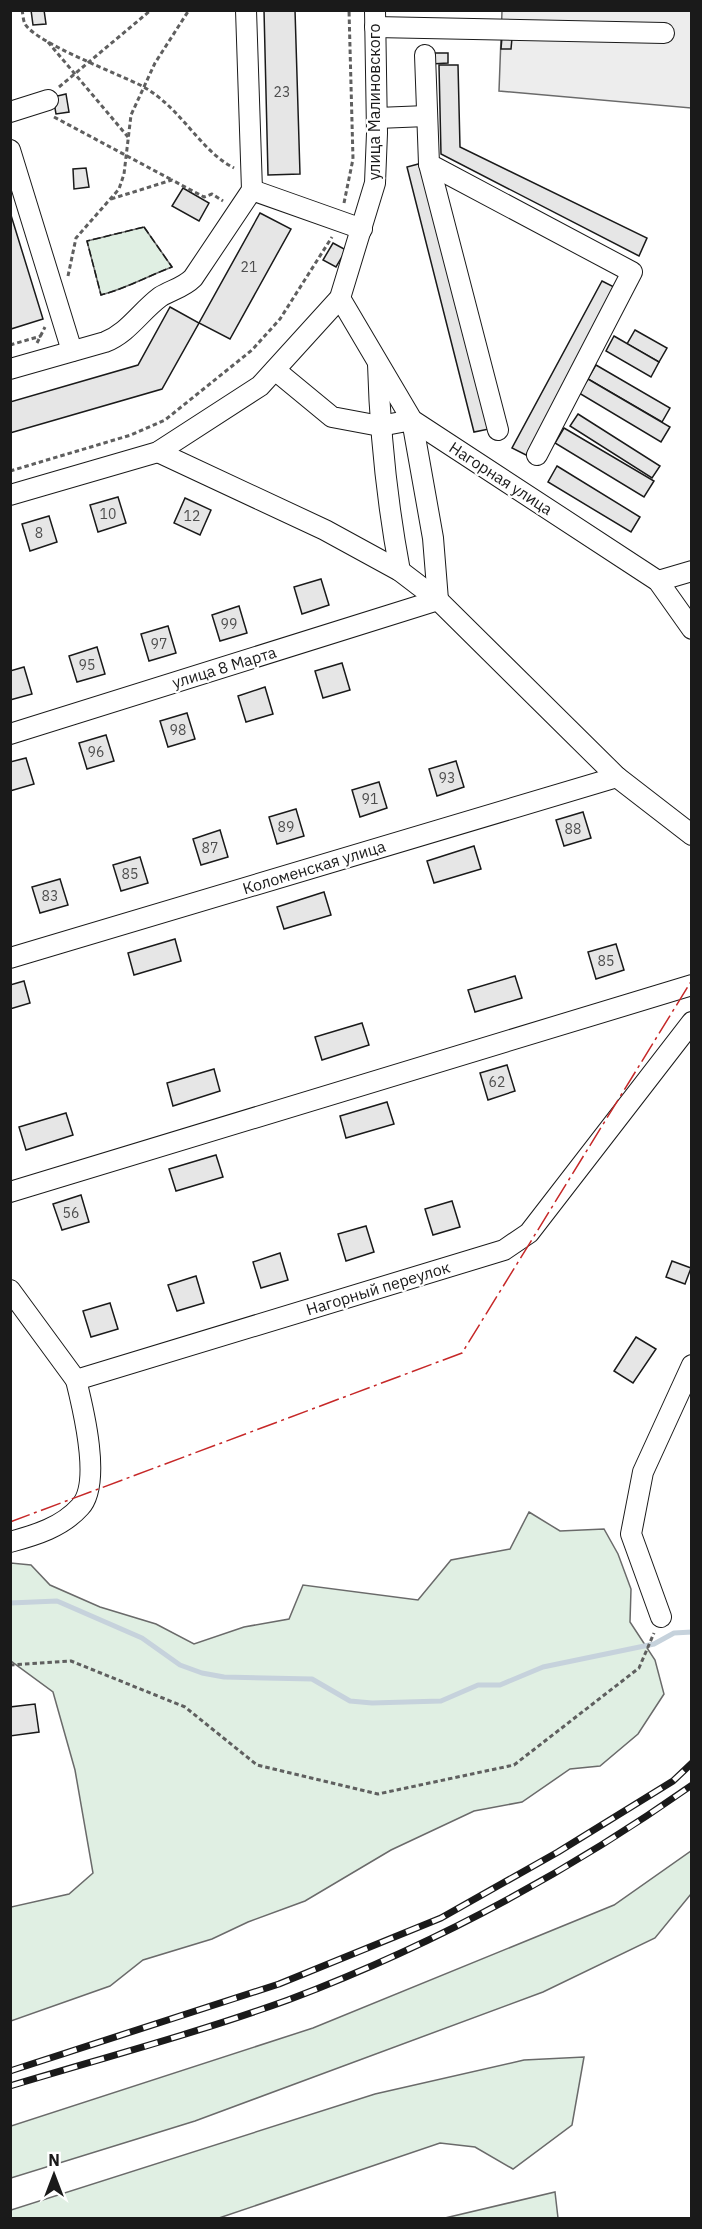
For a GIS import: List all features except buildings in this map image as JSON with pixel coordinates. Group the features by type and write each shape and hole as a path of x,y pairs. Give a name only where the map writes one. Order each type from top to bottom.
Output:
{"street":[{"path":"19,366 105,342 118,336 159,298 189,282 239,209 252,183 246,10"},
{"path":"375,19 664,33"},
{"name":"улица Малиновского","path":"10,495 158,452 260,386 340,298 375,183 377,118 375,19"},
{"path":"425,56 429,164 498,429"},
{"path":"377,118 427,116"},
{"path":"10,150 72,351"},
{"path":"429,164 632,272 537,455"},
{"path":"252,183 362,229"},
{"name":"Нагорная улица","path":"340,298 412,420 658,581 692,629"},
{"path":"378,362 380,426 391,523 400,571"},
{"path":"275,370 332,417 380,426 412,420 433,538 438,600"},
{"path":"158,452 325,531 400,571 438,600 617,777 692,835"},
{"path":"658,581 692,572"},
{"name":"улица 8 Марта","path":"10,734 438,600"},
{"name":"Коломенская улица","path":"10,958 617,777"},
{"path":"10,1192 692,985"},
{"name":"Нагорный переулок","path":"76,1380 504,1250 517,1244 529,1233 692,1022"},
{"path":"10,1290 76,1380 86,1420 91,1473 82,1506 45,1533 10,1542"},
{"path":"661,1617 631,1534 644,1472 692,1365"}],"path":[{"path":"22,10 25,24 45,39 144,87 175,109 213,153 252,183"},
{"path":"151,10 74,75 31,105 204,197 212,195 239,209"},
{"path":"62,281 70,274 76,238 118,189 124,174 131,115 155,63 189,10"},
{"path":"10,471 131,435 165,420 252,350 280,319 336,232 353,159 349,10"},
{"path":"45,39 128,137"},
{"path":"110,199 172,180"},
{"path":"19,366 41,336 57,302"},
{"path":"10,345 41,336"},
{"path":"10,1665 71,1661 185,1707 257,1765 378,1794 514,1765 639,1668 661,1617"}],"green space":[{"path":"144,227 172,267 101,295 87,241"},
{"path":"529,1512 560,1531 604,1529 618,1554 631,1589 630,1622 655,1660 664,1694 638,1734 600,1766 570,1769 522,1802 474,1811 391,1850 305,1901 248,1922 212,1939 143,1960 110,1986 11,2021 11,1907 69,1894 93,1873 75,1770 53,1692 11,1661 11,1563 31,1565 50,1585 100,1607 156,1624 194,1644 244,1627 289,1619 303,1585 418,1600 451,1560 510,1549"},
{"path":"691,1851 691,1894 655,1938 543,1992 195,2121 11,2178 11,2126 313,2028 614,1905"},
{"path":"584,2057 572,2125 513,2169 475,2147 440,2143 219,2218 11,2218 11,2210 375,2094 524,2060"},
{"path":"555,2192 558,2218 445,2218"}],"shaded area":[{"path":"502,11 691,11 691,108 499,91"}],"waterway":[{"path":"10,1603 57,1601 142,1638 180,1665 202,1673 224,1677 312,1679 350,1701 372,1703 441,1701 478,1685 500,1685 543,1667 654,1644 674,1633 692,1632"}],"railway":[{"path":"10,2071 279,1984 441,1918 558,1852 673,1781 692,1763"},
{"path":"10,2086 254,2012 394,1956 497,1905 547,1877 645,1817 692,1785"}],"fence":[{"path":"144,227 172,267 101,295 87,241 144,227"}],"power":[{"path":"10,1522 462,1353 692,980"}]}
